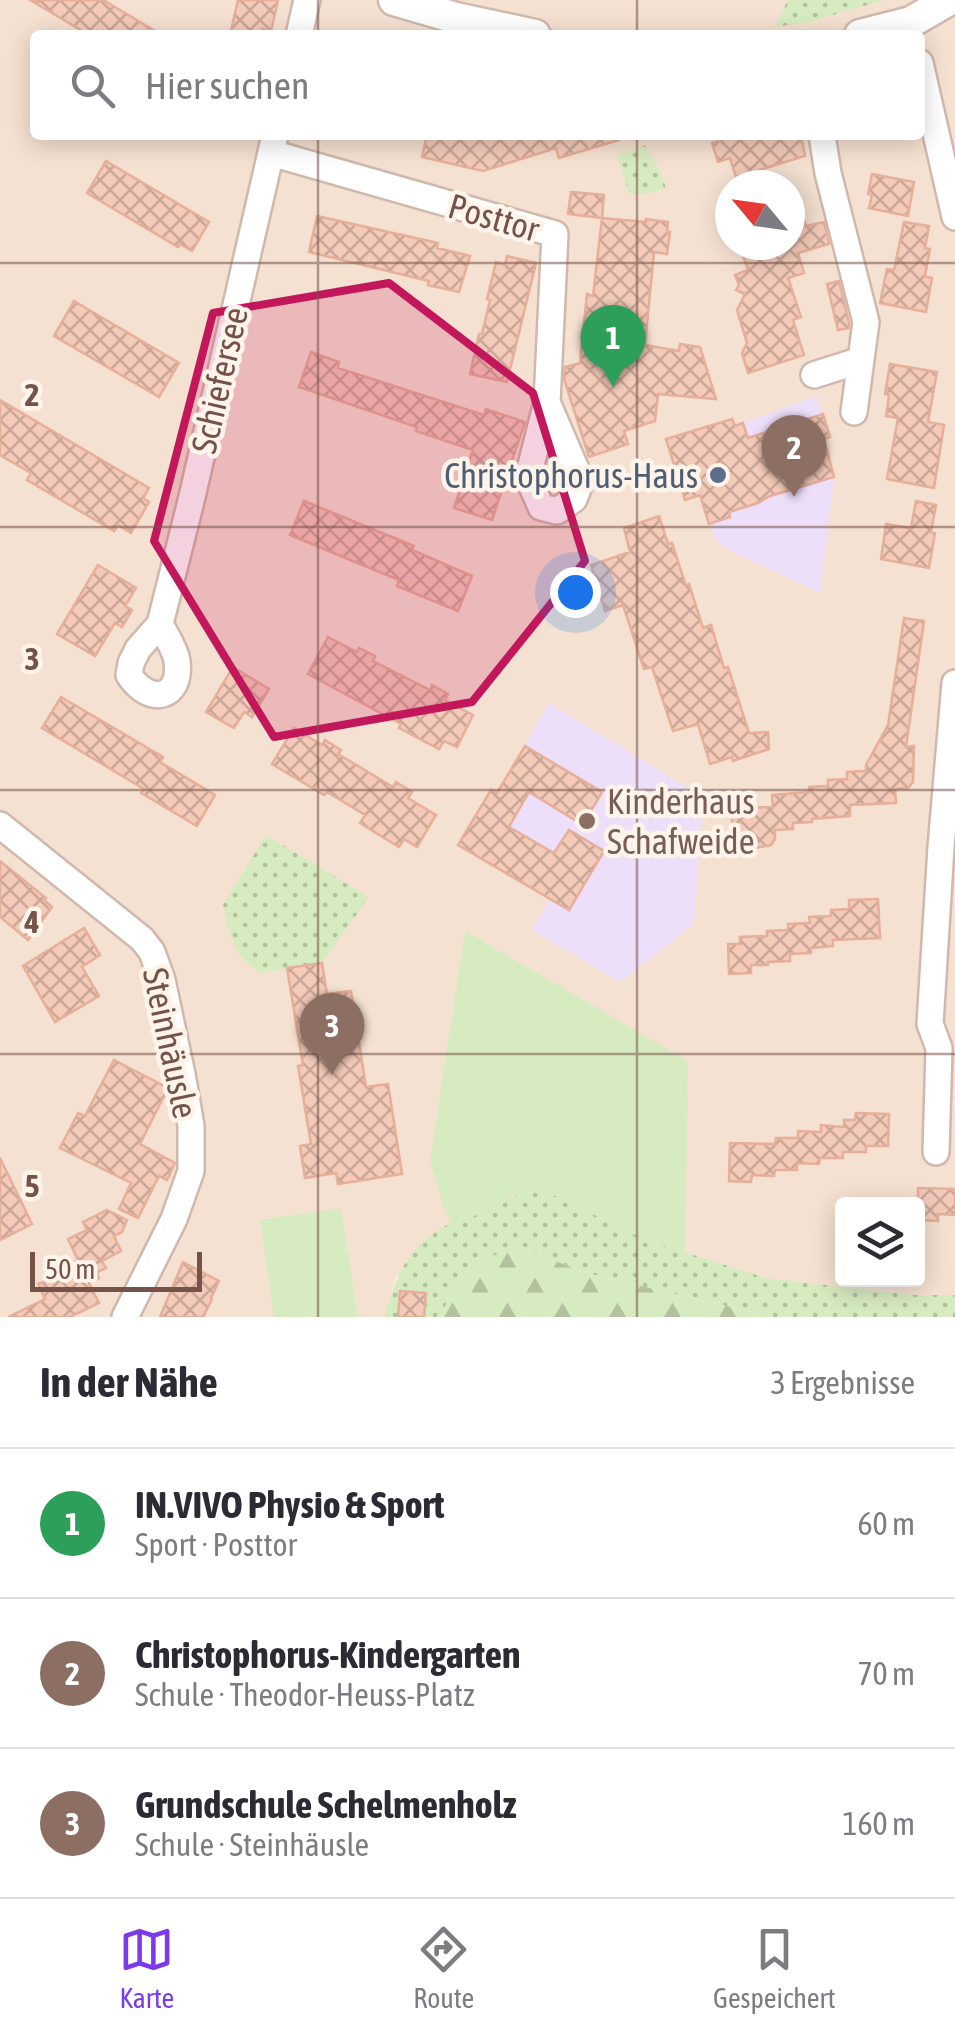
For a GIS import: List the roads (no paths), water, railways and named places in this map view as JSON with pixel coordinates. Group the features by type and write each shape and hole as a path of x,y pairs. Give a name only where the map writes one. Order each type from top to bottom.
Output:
{"street":[{"path":"300,30 307,0"},
{"path":"394,0 512,30"},
{"path":"912,28 949,0"},
{"path":"925,106 955,216"},
{"path":"823,140 866,322 854,412"},
{"name":"Posttor","path":"273,144 555,234 546,402"},
{"name":"Schiefersee","path":"160,624 273,144"},
{"path":"814,375 860,360"},
{"path":"936,1152 939,1048 930,1024 955,682"},
{"name":"Steinhäusle","path":"0,825 142,939 152,952 162,980 190,1126 191,1171 174,1219 125,1317"}],"place":[{"name":"IN.VIVO Physio & Sport","path":"613,387"},
{"name":"Christophorus-Haus","path":"718,475"},
{"name":"Christophorus-Kindergarten","path":"794,497"},
{"name":"Kinderhaus Schafweide","path":"587,821"},
{"name":"Grundschule Schelmenholz","path":"332,1075"}]}
